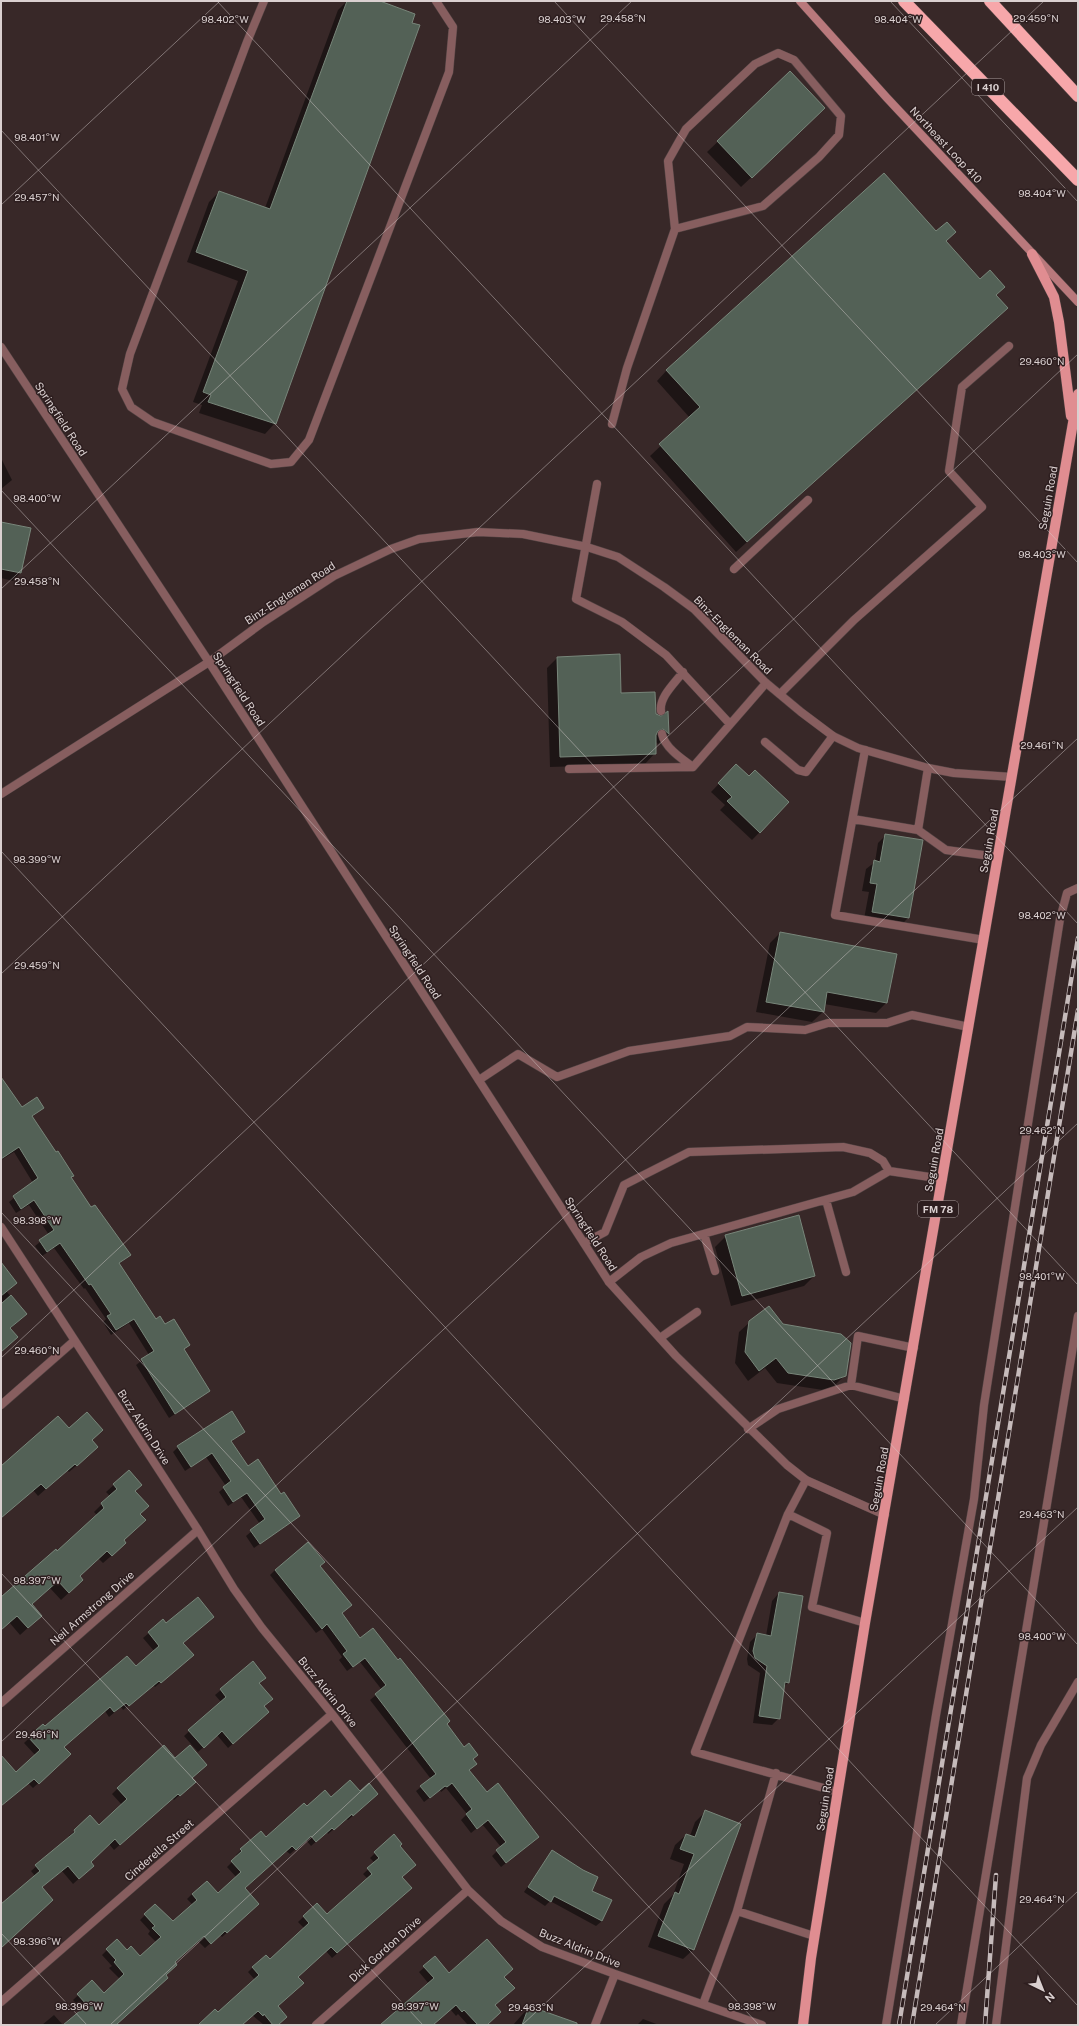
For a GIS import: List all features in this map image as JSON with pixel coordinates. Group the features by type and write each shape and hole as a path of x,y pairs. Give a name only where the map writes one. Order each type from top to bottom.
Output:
{"highway":[{"name":"I 410","path":"904,1 1075,176"},
{"path":"990,1 1078,96"}],"main road":[{"name":"Northeast Loop 410","path":"800,1 892,104 1078,302"},
{"path":"1032,254 1054,297 1059,322 1072,426"},
{"name":"Seguin Road","path":"803,2025 814,1936 865,1623 914,1348 1078,394"}],"street":[{"path":"264,1 247,42 132,346 122,389 130,407 153,422 271,464 291,462 309,440 449,72 453,27 436,1"},
{"path":"612,424 627,368 675,229 668,161 686,129 755,64 778,53 794,60 842,116 839,135 819,157 763,206 675,229"},
{"path":"780,694 854,620 982,507 949,471 962,387 1009,346"},
{"name":"Springfield Road","path":"1,347 209,662 609,1282 660,1338 748,1429 786,1465 806,1480 885,1515"},
{"path":"597,484 576,599 622,622 666,655 730,724"},
{"path":"734,570 808,500"},
{"name":"Binz-Engleman Road","path":"1,794 209,662 262,623 334,576 391,548 419,540 478,532 508,532 585,547 618,557 664,587 694,609 766,683 833,736 865,750 928,768 1012,777"},
{"path":"661,711 660,707 668,691 683,672"},
{"path":"569,769 693,767 766,683"},
{"path":"662,734 663,739 674,752 693,767"},
{"path":"765,742 798,770 806,772 833,736"},
{"path":"865,750 835,915 984,940"},
{"path":"918,830 928,768"},
{"path":"853,819 918,830 946,850 998,857"},
{"path":"886,2025 936,1715 974,1499 986,1397 1060,919 1067,893 1078,888"},
{"path":"478,1080 518,1054 557,1077 629,1051 730,1036 747,1028 805,1030 828,1023 887,1023 912,1015 969,1027"},
{"path":"584,1243 605,1232 624,1185 689,1152 843,1147 870,1153 883,1161 888,1171"},
{"path":"609,1282 641,1257 672,1243 853,1192 888,1171 943,1179"},
{"path":"826,1200 846,1272"},
{"name":"Buzz Aldrin Drive","path":"1,1227 198,1530 234,1589 258,1622 332,1714 468,1890 501,1921 521,1935 559,1954 762,2025"},
{"path":"704,1234 715,1271"},
{"path":"660,1338 697,1312"},
{"path":"961,2025 1078,1316"},
{"path":"851,1384 858,1336 914,1348"},
{"path":"1,1405 74,1341"},
{"path":"748,1429 778,1408 851,1384 905,1399"},
{"path":"806,1480 788,1514 695,1752 838,1792"},
{"path":"788,1514 827,1533 812,1607 865,1623"},
{"name":"Neil Armstrong Drive","path":"1,1703 198,1530"},
{"path":"996,2025 1027,1778 1041,1745 1078,1682"},
{"name":"Cinderella Street","path":"1,2002 332,1714"},
{"path":"703,2004 737,1911 776,1774"},
{"name":"Dick Gordon Drive","path":"316,2025 468,1890"},
{"path":"737,1911 814,1936"},
{"path":"595,2025 615,1974"}],"building":[{"path":"347,1 380,1 415,14 412,23 420,25 276,424 208,402 211,395 203,392 248,271 196,252 219,191 270,209"},
{"path":"790,71 825,108 752,178 717,141"},
{"path":"884,173 936,231 947,222 956,232 946,241 980,279 990,270 1005,287 996,295 1008,308 747,542 659,444 700,407 666,370"},
{"path":"1,522 31,528 21,573 1,569"},
{"path":"620,654 621,693 655,692 656,714 661,716 668,711 669,734 663,729 658,731 656,735 656,754 560,757 557,657"},
{"path":"736,764 749,776 755,770 789,802 760,833 727,801 732,797 718,783"},
{"path":"885,834 923,840 909,918 872,912 877,884 870,883 874,860 880,862"},
{"path":"780,932 897,954 887,1003 827,992 824,1012 766,1002"},
{"path":"1,1077 22,1107 37,1097 44,1108 32,1116 56,1152 58,1151 74,1176 71,1177 91,1207 95,1205 131,1255 119,1263 156,1319 160,1316 165,1324 174,1319 190,1345 184,1349 210,1391 175,1414 141,1359 154,1351 134,1319 116,1330 107,1316 111,1314 91,1284 89,1285 60,1243 47,1252 39,1240 54,1230 34,1200 21,1209 13,1196 38,1178 19,1147 1,1159"},
{"path":"799,1215 815,1276 742,1296 725,1235"},
{"path":"1,1262 17,1283 1,1296"},
{"path":"11,1295 27,1314 10,1328 18,1337 1,1352 1,1304"},
{"path":"769,1306 783,1324 841,1334 851,1343 846,1376 834,1380 788,1373 776,1358 759,1371 745,1352 749,1321"},
{"path":"232,1411 245,1432 231,1441 248,1466 258,1459 281,1494 284,1492 300,1516 260,1544 250,1530 265,1519 247,1493 233,1502 223,1487 231,1481 212,1453 191,1467 177,1446"},
{"path":"87,1412 103,1430 92,1440 98,1447 77,1466 75,1464 46,1489 41,1484 1,1518 1,1466 58,1416 69,1428"},
{"path":"129,1470 142,1485 135,1491 149,1506 140,1514 146,1520 124,1540 126,1543 112,1556 107,1551 80,1576 83,1580 69,1593 58,1581 32,1604 42,1616 28,1628 17,1616 1,1630 1,1597 56,1549 57,1551 104,1508 101,1503 117,1489 113,1484"},
{"path":"308,1542 325,1562 320,1566 352,1605 342,1613 360,1638 373,1628 398,1660 400,1658 450,1721 447,1724 464,1747 469,1743 478,1755 473,1759 477,1764 469,1770 487,1792 498,1783 539,1837 506,1863 496,1850 506,1842 488,1820 477,1829 466,1814 472,1809 452,1783 447,1787 445,1786 430,1798 420,1786 436,1774 375,1694 386,1685 365,1658 353,1667 343,1654 347,1651 327,1624 322,1629 275,1570"},
{"path":"779,1592 803,1596 789,1683 785,1682 780,1719 759,1716 767,1666 755,1658 753,1651 757,1633 771,1636"},
{"path":"198,1597 214,1617 183,1643 194,1655 161,1683 159,1681 129,1706 126,1703 114,1712 110,1707 64,1747 71,1754 39,1784 34,1779 1,1806 1,1755 16,1772 40,1750 28,1737 43,1724 45,1726 127,1656 136,1666 159,1646 148,1632 163,1619 166,1623"},
{"path":"253,1661 266,1678 259,1683 273,1699 264,1706 269,1712 233,1744 222,1731 204,1748 188,1730 226,1697 220,1689"},
{"path":"164,1745 175,1758 190,1745 207,1765 192,1778 196,1782 180,1796 178,1794 120,1845 115,1839 91,1862 94,1866 79,1879 68,1866 42,1887 53,1900 1,1948 1,1904 40,1871 35,1865 75,1832 74,1830 90,1815 99,1825 127,1799 117,1788"},
{"path":"350,1780 360,1791 369,1783 378,1794 353,1816 352,1814 334,1830 332,1828 316,1842 311,1836 296,1850 292,1846 245,1888 259,1904 227,1933 225,1931 211,1944 204,1936 175,1962 177,1965 166,1975 168,1978 116,2025 63,2025 87,2005 77,1994 92,1980 104,1993 124,1974 114,1962 116,1960 106,1949 117,1939 127,1950 131,1946 140,1956 161,1937 152,1928 155,1926 144,1914 155,1904 173,1921 197,1900 192,1894 207,1881 218,1893 241,1872 231,1861 242,1851 240,1849 261,1831 266,1837 304,1803 307,1806 325,1790 331,1797"},
{"path":"705,1810 741,1824 694,1950 658,1936 675,1892 679,1894 694,1854 680,1849 686,1834 695,1837"},
{"path":"394,1834 402,1844 400,1846 416,1865 402,1877 412,1888 337,1953 331,1947 298,1977 304,1983 278,2006 287,2017 278,2025 273,2025 264,2014 263,2016 258,2011 242,2025 198,2025 215,2009 218,2012 259,1975 252,1967 266,1955 270,1959 309,1923 303,1916 317,1903 327,1914 372,1874 367,1868 379,1858 374,1852"},
{"path":"552,1850 583,1870 598,1877 592,1891 612,1900 602,1921 554,1896 551,1902 528,1887"},
{"path":"487,1939 513,1969 504,1977 515,1988 495,2005 501,2012 487,2025 478,2025 464,2010 462,2012 456,2005 433,2025 380,2025 434,1978 423,1966 435,1956 449,1973"},
{"path":"529,2006 577,2023 577,2025 522,2025"}],"railway":[{"path":"899,2025 1078,938"},
{"path":"912,2025 1078,1010"},
{"path":"985,2025 996,1875"}]}
